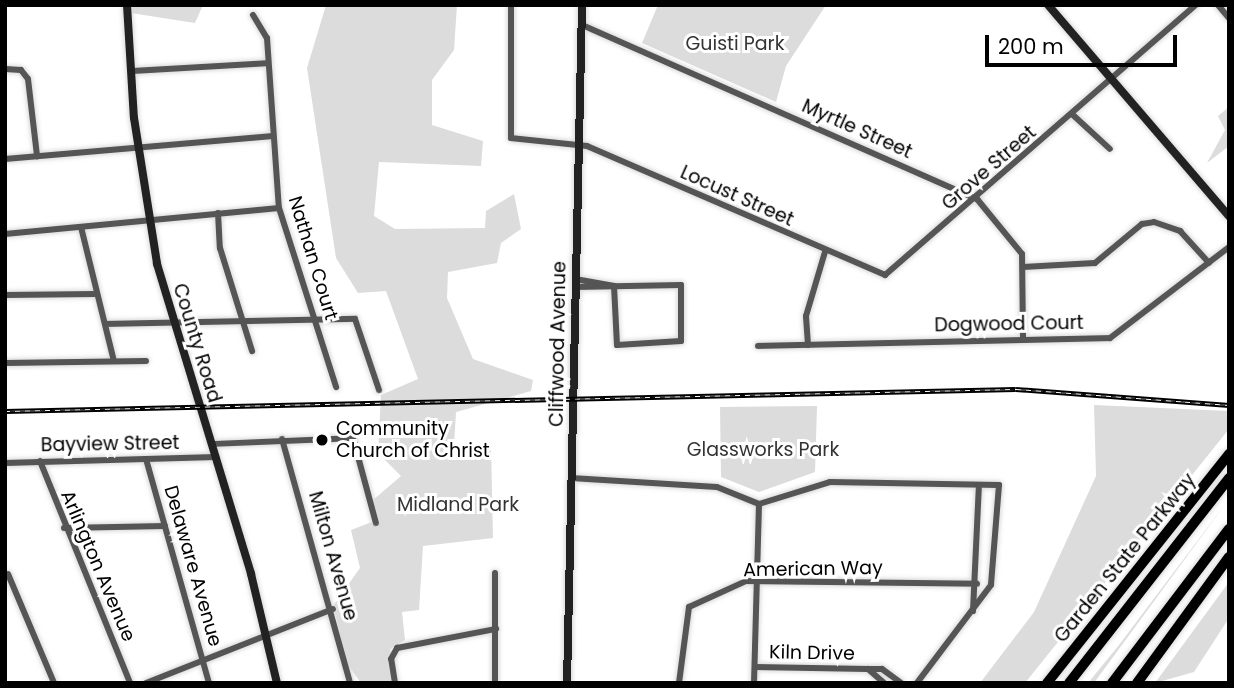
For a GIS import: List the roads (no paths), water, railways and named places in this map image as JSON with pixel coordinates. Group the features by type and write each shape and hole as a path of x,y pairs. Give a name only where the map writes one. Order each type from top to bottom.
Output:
{"highway":[{"name":"Garden State Parkway","path":"1047,683 1229,454"},
{"name":"Garden State Parkway","path":"1069,683 1229,478"},
{"path":"1112,683 1229,529"},
{"path":"1137,683 1229,557"}],"street":[{"name":"County Road","path":"127,5 138,146 149,220 174,321 268,633 277,683"},
{"name":"Locust Street","path":"511,5 509,136 579,143 883,275"},
{"name":"Cliffwood Avenue","path":"567,683 582,5"},
{"path":"1048,5 1229,215"},
{"name":"Grove Street","path":"883,275 895,271 1196,5"},
{"path":"1218,5 1229,18"},
{"name":"Nathan Court","path":"253,15 264,28 279,208 336,387"},
{"name":"Myrtle Street","path":"582,24 977,199 1018,248 1023,267 1023,339"},
{"path":"131,71 268,63"},
{"path":"5,69 21,70 28,79 37,156"},
{"path":"1073,115 1110,149"},
{"path":"5,159 273,136"},
{"path":"5,234 279,208"},
{"path":"218,213 220,248 252,351"},
{"path":"1023,267 1095,263 1142,225 1154,222 1180,230 1209,263"},
{"path":"81,227 95,294 106,324 114,361"},
{"name":"Dogwood Court","path":"758,346 1023,339 1125,332 1229,247"},
{"path":"808,345 806,316 825,252"},
{"path":"575,283 614,286 681,285 681,341 617,345 614,286"},
{"path":"5,295 95,294"},
{"path":"106,324 315,318 357,320 379,390"},
{"path":"5,363 146,361"},
{"path":"212,444 282,439 355,439 376,523"},
{"name":"Milton Avenue","path":"282,439 333,610 350,683"},
{"name":"Bayview Street","path":"5,463 216,457"},
{"name":"Delaware Avenue","path":"146,459 209,683"},
{"name":"Arlington Avenue","path":"40,461 64,528 130,683"},
{"path":"571,478 717,487 759,504 831,482 999,485 993,577 972,613 917,683"},
{"path":"972,613 977,584 979,485"},
{"path":"754,683 759,504"},
{"path":"64,528 165,526"},
{"path":"495,573 495,683"},
{"path":"8,574 54,683"},
{"name":"American Way","path":"679,683 689,607 757,581 977,584"},
{"path":"146,683 268,633 333,610"},
{"path":"395,683 392,654 401,646 496,629"},
{"name":"Kiln Drive","path":"755,667 882,669 901,683"},
{"name":"Kiln Drive","path":"868,669 884,683"}],"railway":[{"path":"5,411 1016,389 1229,405"}],"place":[{"name":"Community Church of Christ","path":"322,440"}],"park label":[{"name":"Guisti Park","path":"735,44"},
{"name":"Glassworks Park","path":"763,450"},
{"name":"Midland Park","path":"458,505"}]}
